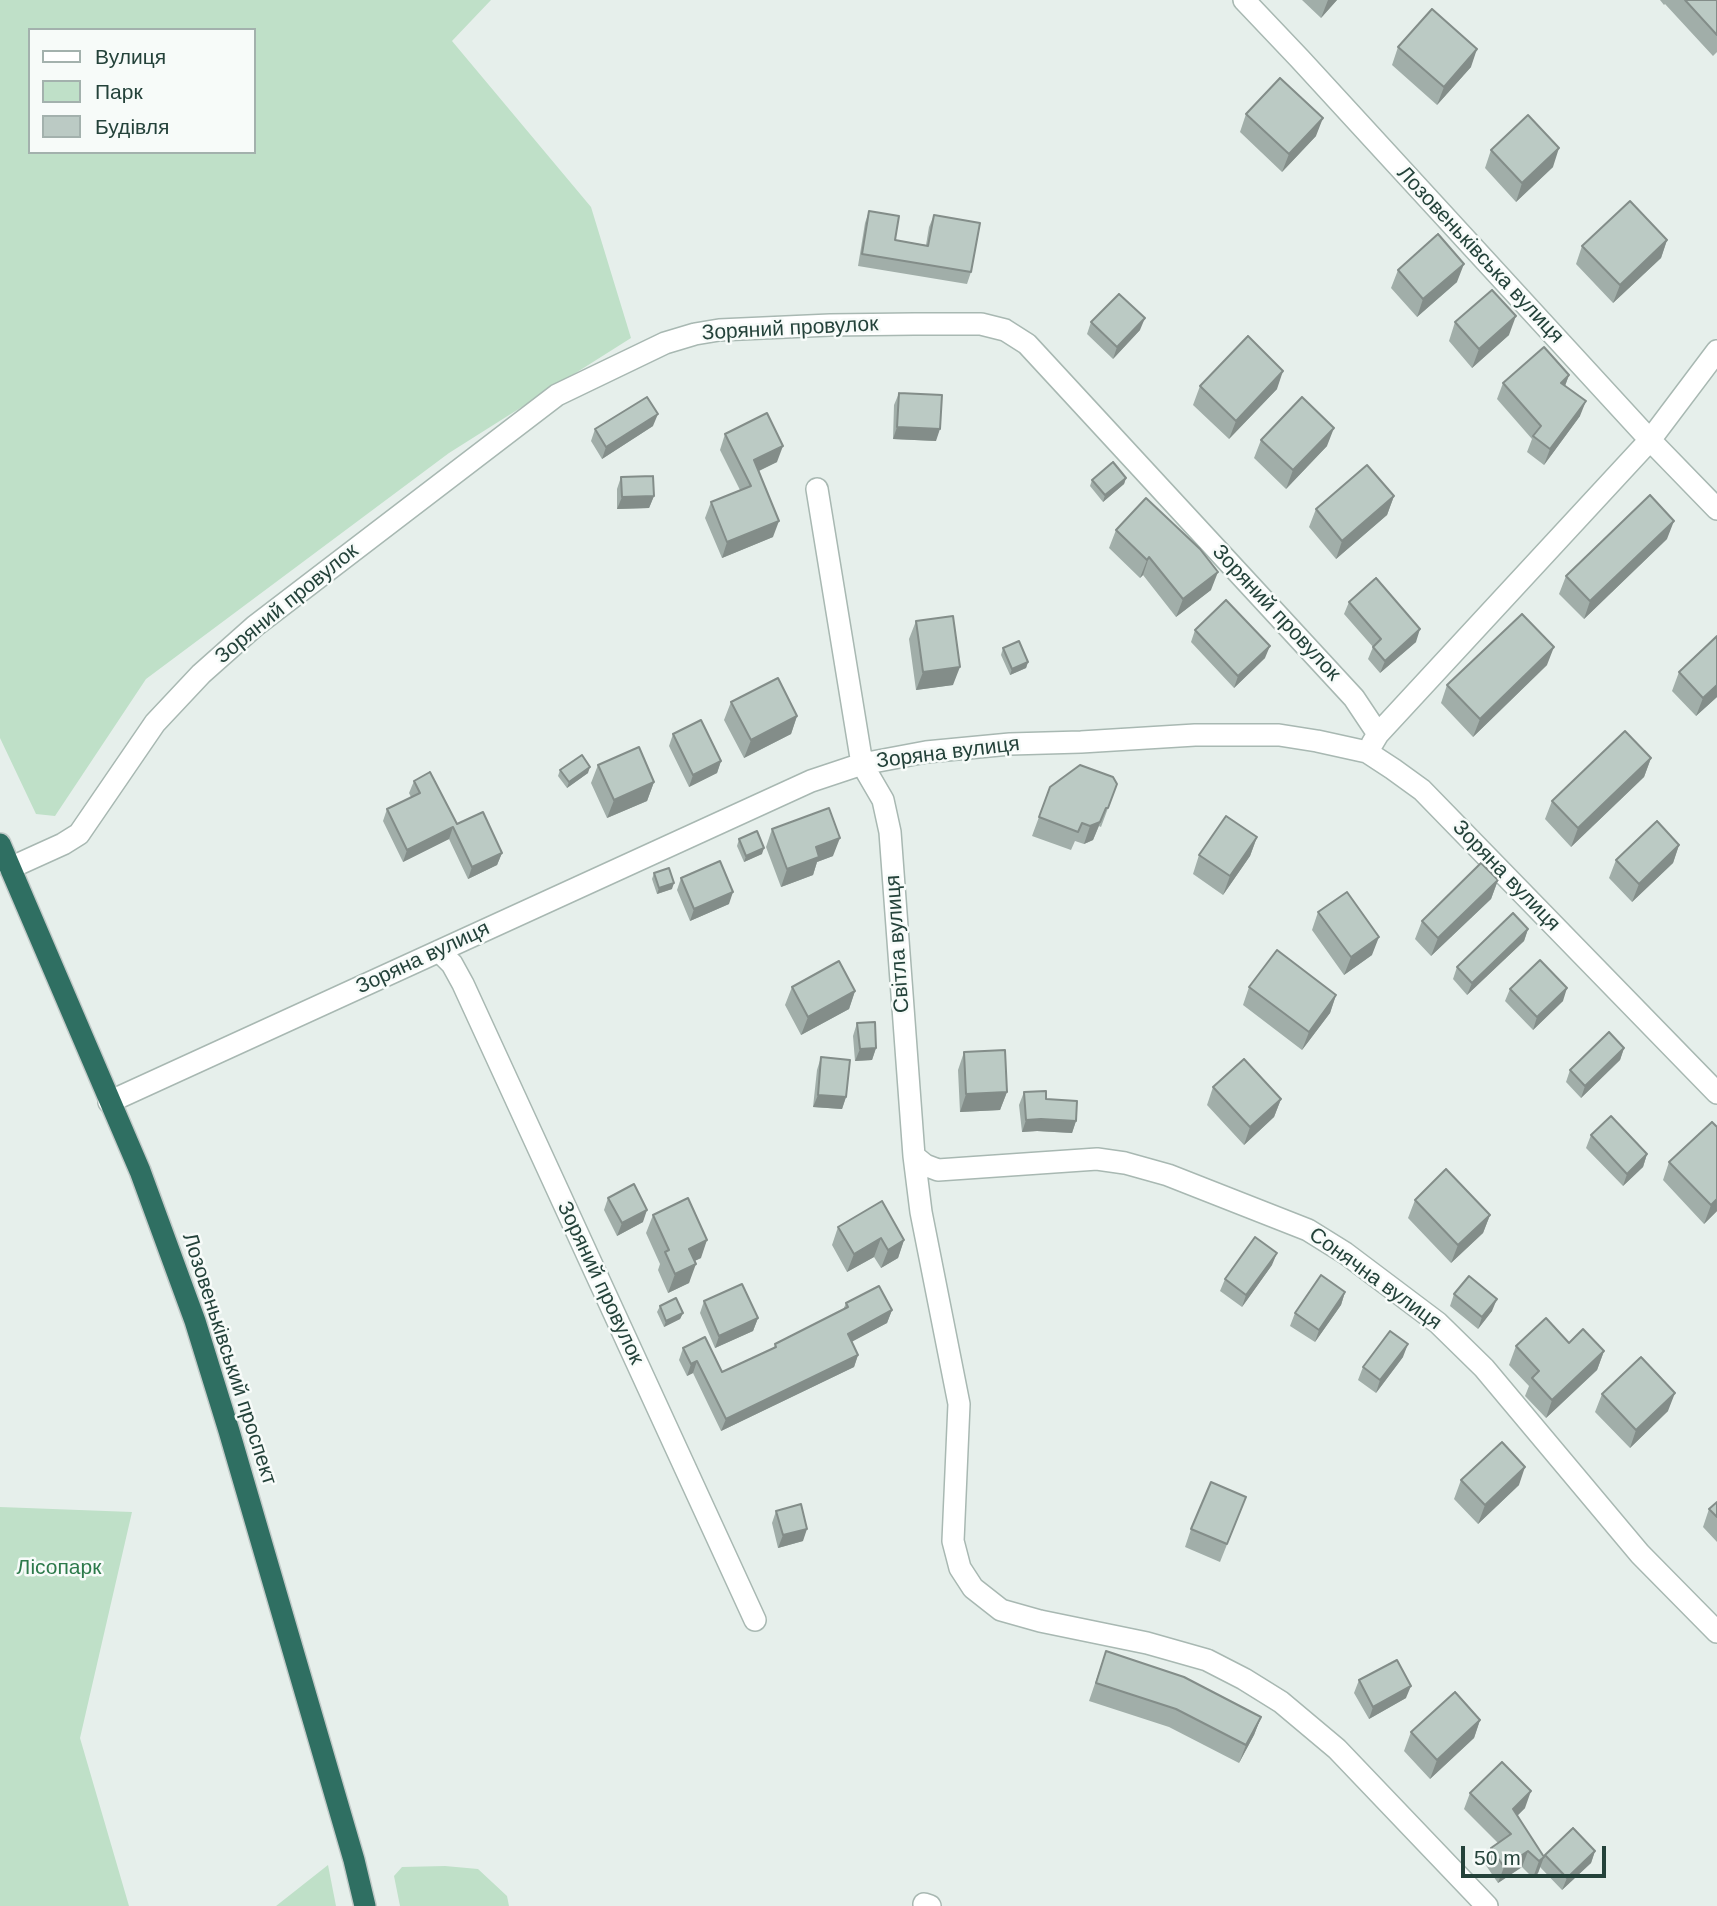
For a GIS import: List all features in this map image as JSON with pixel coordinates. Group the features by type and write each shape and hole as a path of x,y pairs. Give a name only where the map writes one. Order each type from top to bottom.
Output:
{"highway":[{"name":"Лозовеньківський проспект","path":"0,844 140,1171 195,1321 354,1860 365,1906"}],"street":[{"name":"Лозовеньківська вулиця","path":"1244,0 1650,440 1717,509"},
{"name":"Зоряний провулок","path":"10,868 79,834 155,723 201,674 255,626 557,395 666,343 719,330 915,324 981,324 1005,330 1027,344 1354,698 1378,734"},
{"path":"1367,752 1378,734 1650,440 1717,351"},
{"name":"Світла вулиця","path":"817,489 862,764 883,800 890,832 914,1156 921,1212 959,1404 953,1541 960,1568 973,1588 1001,1609 1040,1621 1147,1643 1207,1660 1281,1702 1337,1749 1488,1906"},
{"name":"Зоряна вулиця","path":"110,1102 811,781 862,764 926,752 1010,744 1195,735 1279,735 1367,752 1422,790 1717,1093"},
{"name":"Зоряний провулок","path":"439,951 452,964 463,984 755,1620"},
{"name":"Сонячна вулиця","path":"914,1156 925,1166 938,1170 1097,1159 1125,1163 1168,1175 1308,1230 1438,1323 1484,1368 1640,1554 1717,1632"}],"green space":[{"path":"0,0 491,0 452,41 591,207 631,338 449,453 146,679 55,816 36,814 0,738"},
{"name":"Лісопарк","path":"0,1507 132,1512 80,1738 129,1906 0,1906"},
{"path":"328,1865 336,1906 276,1906"},
{"path":"445,1866 478,1869 507,1896 509,1906 400,1906 394,1876 402,1867"}],"building":[{"path":"1685,0 1717,0 1717,35"},
{"path":"1432,9 1477,49 1444,87 1398,47"},
{"path":"1280,78 1323,118 1289,154 1246,114"},
{"path":"1528,115 1559,148 1522,183 1491,150"},
{"path":"1630,201 1667,240 1620,285 1582,246"},
{"path":"869,211 899,216 895,240 928,246 934,215 980,223 971,272 862,254"},
{"path":"1438,234 1464,264 1423,299 1398,270"},
{"path":"1492,290 1516,316 1479,349 1455,322"},
{"path":"1119,294 1145,318 1117,347 1091,322"},
{"path":"1248,336 1283,371 1236,421 1200,386"},
{"path":"1544,347 1569,375 1561,383 1586,401 1550,449 1533,436 1541,426 1503,383"},
{"path":"899,393 942,395 940,429 897,427"},
{"path":"647,397 658,414 606,447 595,429"},
{"path":"1302,397 1334,428 1293,470 1261,440"},
{"path":"767,413 783,446 754,460 779,521 727,542 711,502 751,486 725,434"},
{"path":"1113,462 1126,478 1105,495 1092,480"},
{"path":"1367,465 1394,496 1342,541 1316,509"},
{"path":"653,476 654,496 622,497 621,477"},
{"path":"1650,495 1674,521 1590,601 1566,576"},
{"path":"1146,498 1200,549 1218,572 1183,599 1149,557 1147,560 1116,530"},
{"path":"1376,578 1420,629 1385,661 1373,647 1381,639 1349,602"},
{"path":"1226,600 1270,646 1238,676 1195,630"},
{"path":"1522,614 1554,647 1480,719 1447,685"},
{"path":"953,616 960,667 923,672 916,621"},
{"path":"1717,636 1717,685 1703,698 1679,672"},
{"path":"1019,641 1028,662 1012,669 1003,648"},
{"path":"778,678 797,716 751,740 731,702"},
{"path":"701,720 721,761 693,775 673,734"},
{"path":"1625,731 1651,758 1578,828 1552,801"},
{"path":"639,747 654,782 614,800 598,765"},
{"path":"582,755 590,767 569,782 560,770"},
{"path":"1080,765 1113,777 1117,784 1100,822 1090,826 1082,823 1078,832 1039,817 1050,787"},
{"path":"430,772 457,824 483,812 502,853 472,867 453,827 407,850 387,809 420,793 414,781"},
{"path":"829,808 840,838 816,847 819,857 787,869 772,829"},
{"path":"1226,816 1257,837 1230,876 1199,855"},
{"path":"1657,821 1679,845 1639,884 1616,860"},
{"path":"757,831 764,848 746,856 739,839"},
{"path":"720,861 733,892 694,909 681,878"},
{"path":"1481,863 1498,880 1438,938 1422,921"},
{"path":"669,868 674,883 659,888 654,873"},
{"path":"1347,892 1379,937 1351,957 1318,912"},
{"path":"1513,913 1528,929 1472,983 1457,967"},
{"path":"1277,950 1336,995 1309,1032 1249,987"},
{"path":"1540,960 1567,988 1537,1017 1510,989"},
{"path":"839,961 855,991 808,1017 792,987"},
{"path":"875,1022 876,1048 860,1049 857,1023"},
{"path":"1609,1032 1624,1048 1585,1086 1570,1070"},
{"path":"1005,1050 1007,1092 966,1094 964,1052"},
{"path":"821,1057 850,1060 846,1097 818,1095"},
{"path":"1244,1059 1281,1099 1250,1127 1213,1087"},
{"path":"1046,1091 1046,1099 1077,1101 1076,1121 1026,1120 1024,1092"},
{"path":"1611,1116 1647,1154 1627,1174 1591,1135"},
{"path":"1712,1122 1717,1127 1717,1199 1711,1205 1669,1162"},
{"path":"1446,1169 1490,1215 1458,1245 1415,1200"},
{"path":"634,1184 647,1210 622,1223 608,1198"},
{"path":"688,1198 707,1240 689,1249 696,1264 675,1274 665,1252 669,1250 653,1215"},
{"path":"882,1201 904,1240 888,1250 881,1238 854,1254 838,1227"},
{"path":"1255,1237 1277,1253 1246,1295 1225,1279"},
{"path":"1321,1275 1345,1292 1319,1330 1295,1313"},
{"path":"1469,1276 1497,1299 1482,1317 1454,1294"},
{"path":"742,1284 758,1318 719,1336 704,1301"},
{"path":"879,1286 892,1310 848,1334 858,1355 726,1419 697,1361 691,1364 683,1348 705,1337 722,1372 776,1347 775,1344 848,1307 846,1303"},
{"path":"676,1298 683,1313 666,1321 660,1306"},
{"path":"1546,1318 1569,1343 1583,1329 1604,1351 1552,1400 1532,1378 1539,1371 1516,1346"},
{"path":"1390,1331 1408,1344 1380,1380 1363,1367"},
{"path":"1641,1357 1675,1393 1636,1430 1602,1394"},
{"path":"1502,1442 1525,1467 1485,1505 1461,1480"},
{"path":"1211,1482 1246,1497 1227,1544 1191,1529"},
{"path":"1717,1502 1717,1517 1709,1509"},
{"path":"801,1504 807,1529 783,1535 776,1511"},
{"path":"1106,1651 1184,1677 1261,1717 1246,1745 1176,1709 1096,1683"},
{"path":"1397,1660 1411,1686 1373,1707 1359,1680"},
{"path":"1455,1692 1480,1720 1437,1760 1411,1732"},
{"path":"1502,1762 1531,1791 1513,1809 1544,1857 1539,1861 1528,1851 1504,1867 1491,1848 1511,1834 1470,1793"},
{"path":"1573,1828 1595,1851 1567,1878 1545,1855"}]}
